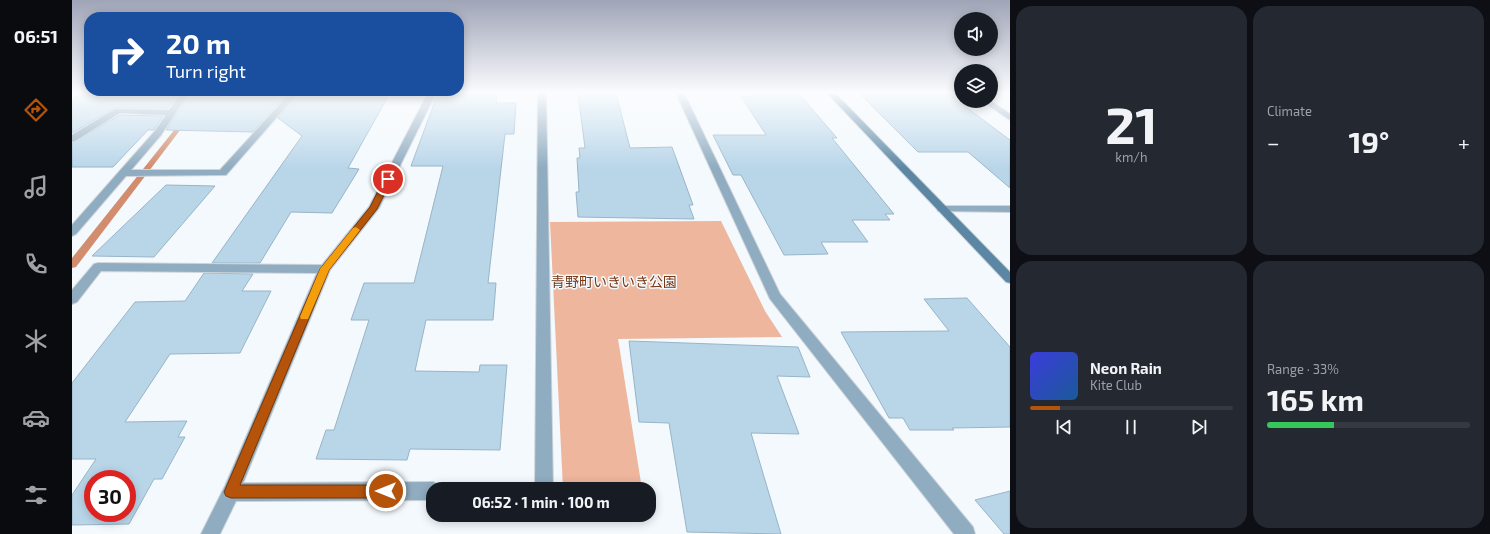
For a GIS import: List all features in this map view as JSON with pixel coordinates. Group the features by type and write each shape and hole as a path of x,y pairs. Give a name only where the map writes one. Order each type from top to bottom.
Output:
{"street":[{"path":"72,139 107,118"},
{"path":"72,232 128,173 168,118"},
{"path":"128,173 223,173 272,118"},
{"path":"210,534 231,492 324,269 374,208 419,118"},
{"path":"542,118 544,482"},
{"path":"692,118 775,296 966,534"},
{"path":"855,118 1010,280"},
{"path":"942,209 1010,209"},
{"path":"72,299 98,266 324,269"},
{"path":"231,492 426,491"}],"green space":[{"name":"青野町いきいき公園","path":"721,221 765,311 782,337 618,339 641,482 563,482 550,222"}],"building":[{"path":"72,118 98,118 72,133"},
{"path":"115,118 162,118 154,130 148,130 113,167 72,167 72,143"},
{"path":"174,118 266,118 253,132 166,130"},
{"path":"278,118 376,118 348,168 359,169 332,213 291,212 260,263 212,263 302,136"},
{"path":"429,118 515,118 514,134 505,134 488,283 496,283 493,320 426,320 415,371 479,372 480,365 507,365 500,450 410,449 407,460 316,459 326,430 334,430 369,320 351,320 364,283 414,283 443,166 411,166"},
{"path":"581,118 622,118 630,148 672,147 693,205 689,205 694,219 578,217 576,192 579,192 577,158 580,158 579,148 585,148"},
{"path":"755,118 820,118 837,138 832,138 894,214 885,214 890,220 852,220 868,242 821,242 828,254 784,255 741,175 733,175 713,135 766,135"},
{"path":"884,118 981,118 1010,140 1010,188 968,152 918,152"},
{"path":"166,185 215,186 154,257 92,256"},
{"path":"204,273 253,274 242,291 271,291 240,353 170,354 125,422 187,421 178,437 185,437 162,479 154,479 136,511 136,470 89,470 96,459 72,459 72,383 135,302 185,301"},
{"path":"967,298 1010,347 1010,427 952,428 954,430 910,430 903,418 889,418 841,332 949,331 924,299"},
{"path":"629,341 798,347 810,377 777,376 799,434 751,433 781,534 687,532 669,423 639,422"},
{"path":"84,477 84,522 130,522 129,524 72,525 72,495"},
{"path":"1010,491 1010,534 1004,534 975,500"}],"waterway":[{"path":"72,265 185,120"}],"slow traffic":[{"path":"305,317 324,269 356,230"}],"route":[{"path":"386,491 231,492 324,269 374,208 388,179"}]}
